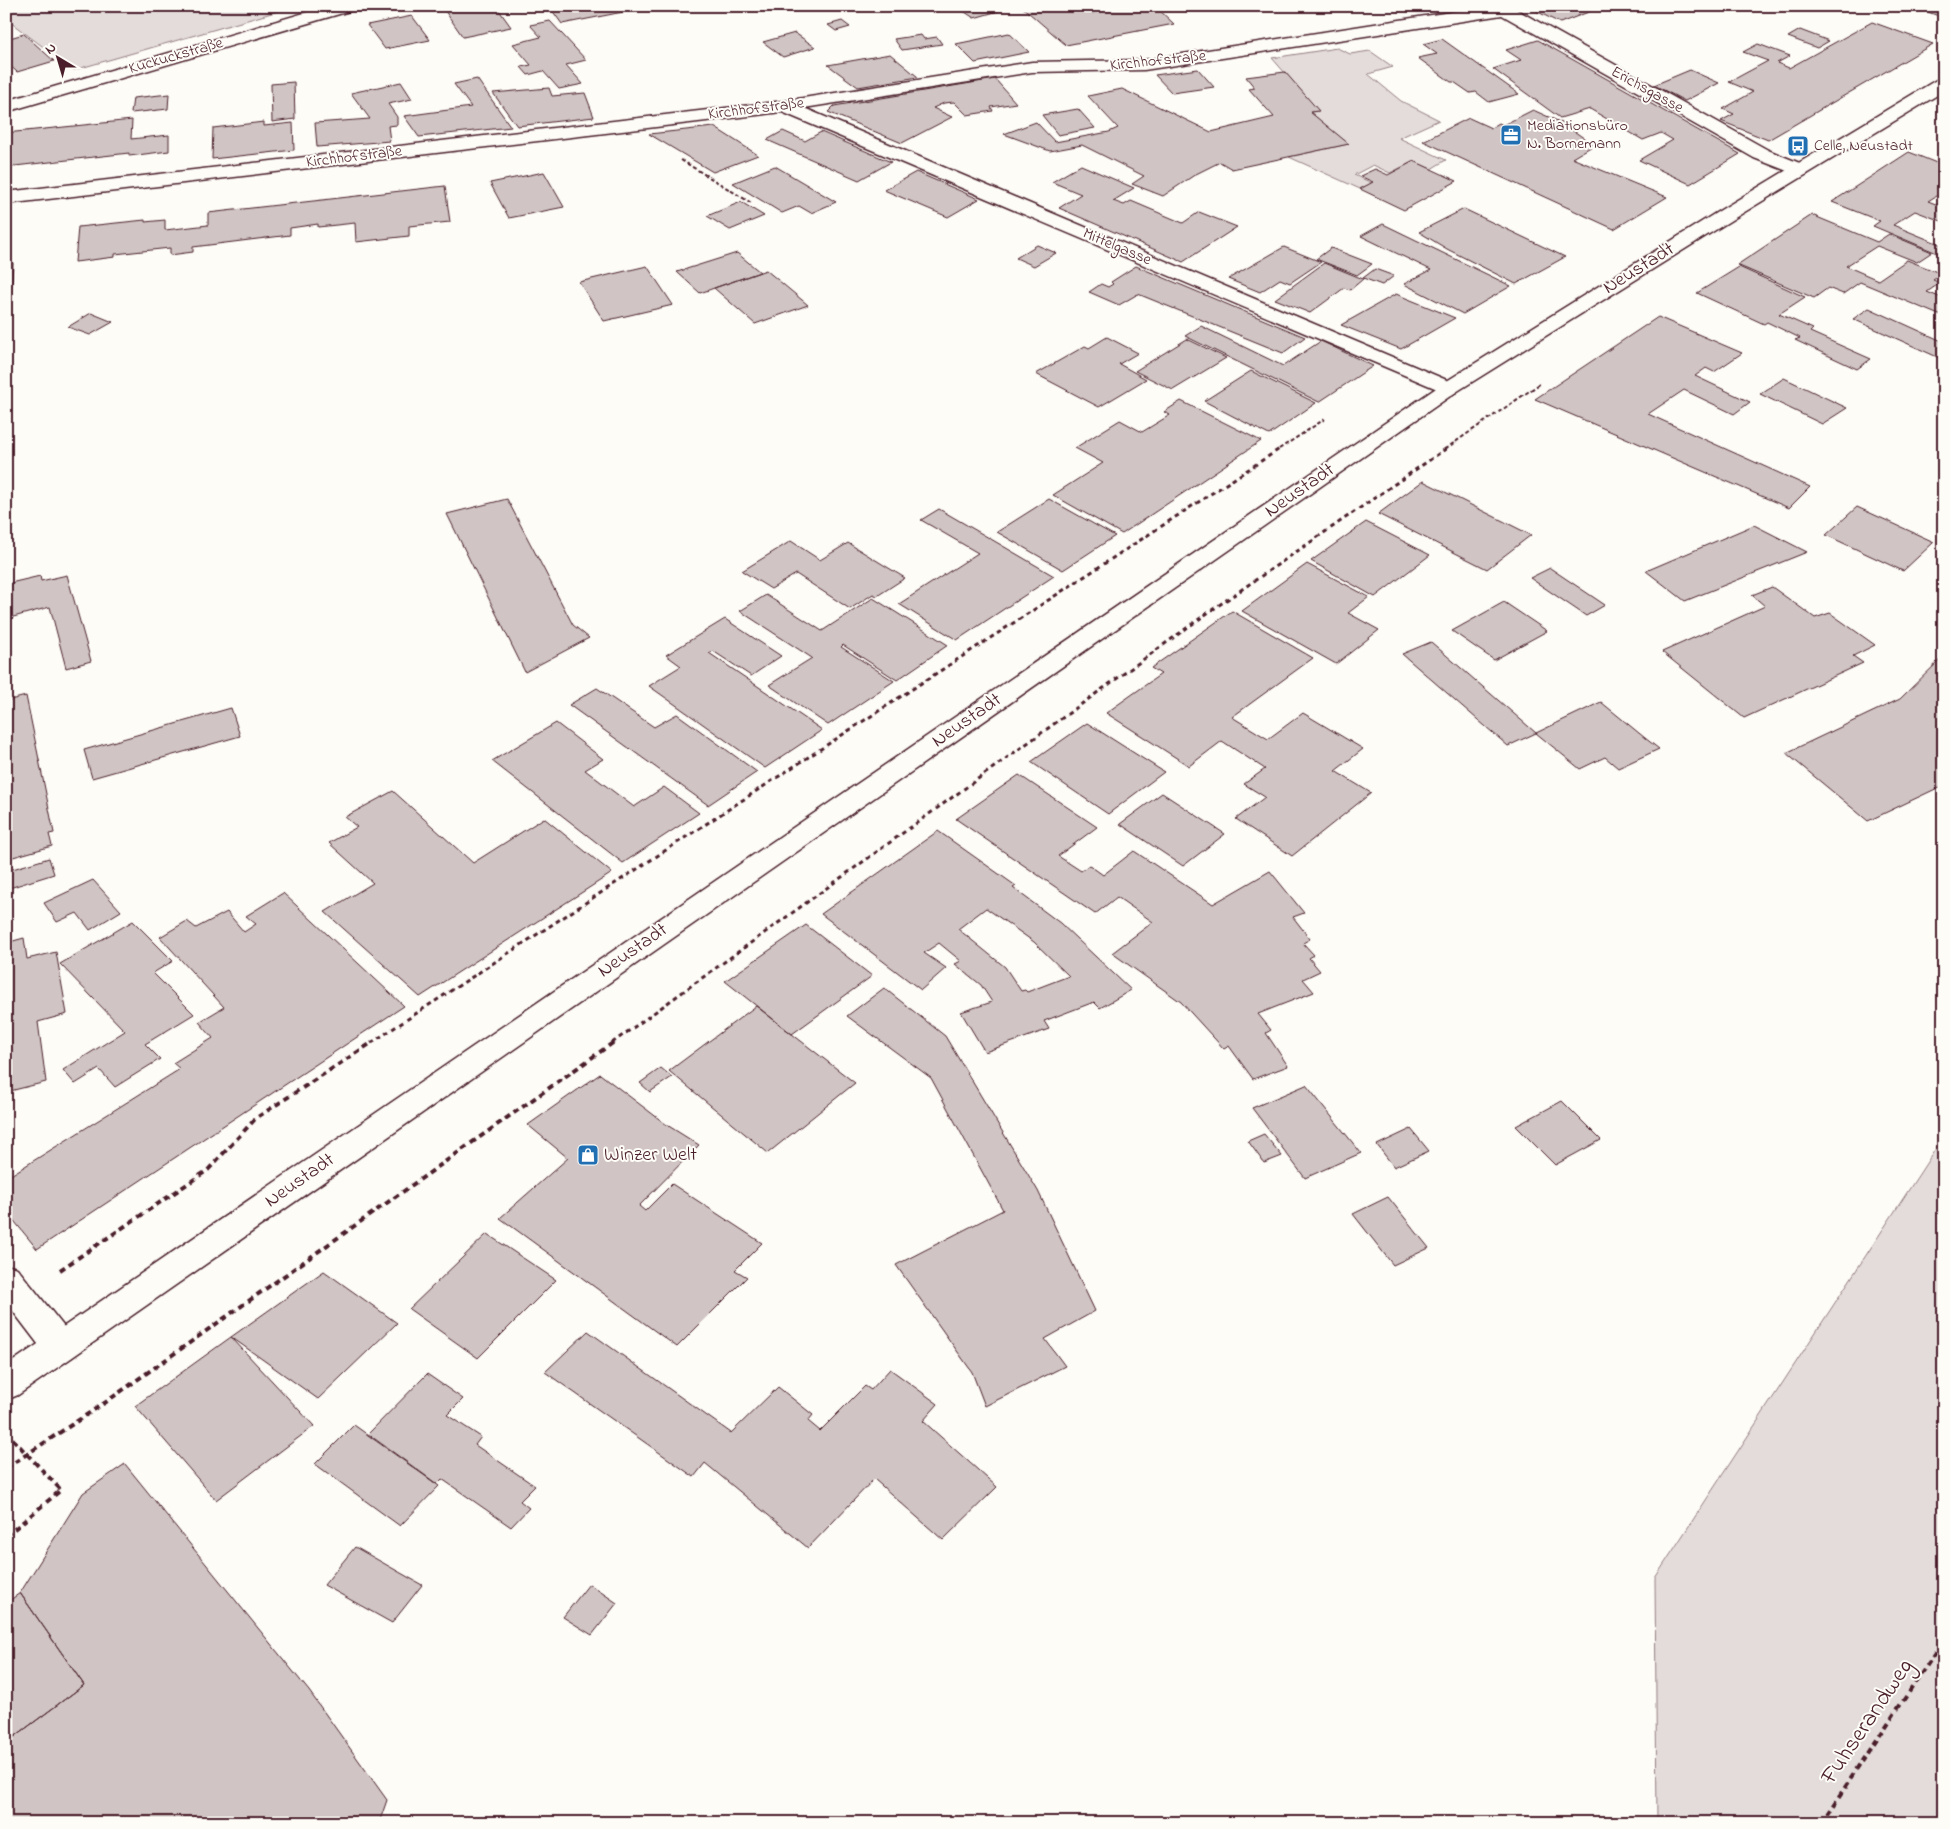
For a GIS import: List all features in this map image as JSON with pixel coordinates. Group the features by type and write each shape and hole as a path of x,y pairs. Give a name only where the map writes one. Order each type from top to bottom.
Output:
{"street":[{"name":"Kuckuckstraße","path":"6,107 346,6"},
{"name":"Kirchhofstraße","path":"6,198 784,106 1032,68 1144,66 1501,8"},
{"name":"Erichsgasse","path":"1501,8 1761,154 1800,170"},
{"name":"Neustadt","path":"6,1385 1449,388 1800,170 1942,86"},
{"name":"Mittelgasse","path":"784,106 1449,388"},
{"path":"13,1288 60,1347"}],"path":[{"path":"625,125 753,204"},
{"path":"6,1468 106,1402 612,1043 1209,612 1546,379"},
{"path":"13,1288 208,1170 256,1118 1327,418"},
{"path":"6,1432 61,1490 6,1536"},
{"name":"Fuhserandweg","path":"1821,1823 1944,1640"}],"shaded area":[{"path":"6,6 296,6 74,70 6,19"},
{"path":"1337,48 1350,54 1370,51 1393,67 1368,74 1401,101 1439,120 1399,138 1446,160 1431,169 1414,161 1390,173 1373,165 1354,175 1372,183 1360,189 1289,157 1348,144 1310,112 1318,111 1272,58"},
{"path":"1944,1136 1944,1823 1657,1823 1655,1578"}],"building":[{"path":"470,6 496,6 511,27 463,37 445,11"},
{"path":"549,6 618,6 623,12 562,24"},
{"path":"956,6 1016,6 974,18"},
{"path":"1021,6 1083,6 1092,13 1129,6 1155,6 1174,24 1066,45"},
{"path":"1526,6 1604,6 1560,23"},
{"path":"1912,6 1944,6 1944,18"},
{"path":"412,16 430,40 385,49 367,25"},
{"path":"550,21 586,60 566,65 583,84 559,89 543,71 528,75 521,67 531,65 513,44 541,37 530,25"},
{"path":"842,21 850,27 836,31 828,25"},
{"path":"1872,22 1933,44 1768,140 1721,121 1734,114 1723,109 1753,92 1729,82 1768,61 1743,52 1758,44 1790,56 1777,63 1789,68"},
{"path":"1800,30 1829,41 1817,48 1788,37"},
{"path":"795,33 815,47 783,57 763,42"},
{"path":"1009,33 1029,52 975,63 956,44"},
{"path":"24,34 54,61 17,72 6,62 6,39"},
{"path":"921,35 924,39 937,37 942,44 902,50 894,39"},
{"path":"1442,39 1519,94 1489,102 1476,92 1470,93 1454,82 1451,82 1418,58 1437,54 1423,44"},
{"path":"1538,40 1740,154 1690,184 1639,160 1673,140 1661,133 1643,140 1590,109 1560,118 1493,69 1521,60 1506,50"},
{"path":"890,54 918,77 858,87 828,65"},
{"path":"1198,69 1214,87 1172,93 1155,75"},
{"path":"1690,70 1719,83 1685,101 1654,85"},
{"path":"1285,72 1319,111 1310,112 1349,144 1232,169 1220,162 1196,174 1163,196 1132,184 1144,176 1082,145 1050,151 1004,134 1036,122 1055,142 1109,132 1118,128 1088,96 1122,89 1211,132 1274,117 1249,89 1255,88 1246,77"},
{"path":"477,79 511,127 419,137 404,116 471,107 454,84"},
{"path":"995,79 1016,103 991,107 993,111 967,115 954,102 944,103 933,108 952,117 902,143 828,112 834,106"},
{"path":"294,82 295,119 272,122 271,84"},
{"path":"401,82 412,99 388,104 397,117 397,125 388,126 390,141 317,147 315,123 370,119 351,93"},
{"path":"549,88 552,96 585,93 594,117 517,126 493,93"},
{"path":"169,94 168,109 131,113 133,98"},
{"path":"1078,109 1095,128 1058,135 1042,115"},
{"path":"1533,110 1562,123 1594,145 1572,158 1667,197 1614,229 1423,141 1469,118 1491,128 1499,123 1503,125"},
{"path":"132,120 131,139 169,135 169,151 129,156 129,153 6,167 6,133"},
{"path":"264,122 264,126 293,123 294,150 212,159 213,128"},
{"path":"714,127 758,155 713,172 649,134"},
{"path":"783,131 805,141 821,132 891,162 859,180 767,140"},
{"path":"1909,152 1944,166 1944,191 1928,201 1941,206 1944,205 1944,222 1915,211 1893,225 1944,246 1944,256 1873,226 1880,221 1832,202"},
{"path":"1414,161 1457,181 1404,210 1360,189 1373,182 1360,176 1375,169 1388,175"},
{"path":"1081,165 1134,188 1113,201 1124,205 1131,201 1183,223 1199,212 1237,227 1183,262 1059,208 1081,194 1052,182"},
{"path":"775,166 836,202 811,213 799,206 782,213 733,183"},
{"path":"544,172 564,207 509,218 490,183"},
{"path":"916,172 979,199 948,217 884,190"},
{"path":"445,186 450,222 409,226 409,236 356,242 355,223 318,227 318,224 290,228 290,235 193,247 193,252 170,255 170,248 115,254 115,257 75,262 78,227 145,220 145,222 165,220 165,230 208,225 208,213"},
{"path":"741,202 764,216 730,230 707,216"},
{"path":"1464,209 1565,257 1516,284 1447,249 1419,232"},
{"path":"1812,215 1877,242 1889,234 1932,252 1917,262 1877,246 1846,266 1878,280 1907,260 1942,274 1933,280 1940,283 1927,292 1944,299 1944,312 1939,315 1860,282 1843,294 1828,288 1814,298 1737,265"},
{"path":"1383,224 1511,286 1463,314 1404,284 1431,270 1361,236"},
{"path":"1037,245 1056,253 1034,266 1016,258"},
{"path":"1284,247 1321,262 1290,283 1280,279 1260,292 1228,279"},
{"path":"1331,248 1372,264 1357,275 1316,259"},
{"path":"737,253 760,272 700,293 677,272"},
{"path":"13,263 11,296 6,296 6,264"},
{"path":"1324,263 1363,279 1350,290 1344,288 1310,313 1275,299"},
{"path":"647,266 673,305 604,321 579,282"},
{"path":"1136,266 1305,337 1283,353 1138,294 1119,305 1089,292 1101,284 1108,287 1113,284 1111,282"},
{"path":"1739,267 1805,297 1779,314 1813,329 1810,332 1871,359 1857,369 1795,340 1800,338 1767,322 1764,324 1697,293"},
{"path":"1375,269 1394,276 1382,285 1363,278"},
{"path":"766,270 808,305 755,324 714,288"},
{"path":"1396,294 1455,318 1401,349 1341,325"},
{"path":"1869,308 1944,342 1944,360 1853,319"},
{"path":"91,313 113,322 90,335 68,327"},
{"path":"1658,317 1742,353 1714,372 1706,368 1695,376 1750,402 1734,414 1684,390 1648,414 1810,487 1789,508 1535,399"},
{"path":"1201,326 1283,366 1321,341 1373,366 1319,402 1185,336"},
{"path":"1107,337 1138,353 1119,364 1146,379 1099,407 1036,374 1085,346 1089,348"},
{"path":"1187,339 1226,358 1173,390 1135,371"},
{"path":"1251,371 1316,403 1269,435 1204,401"},
{"path":"1784,378 1847,408 1822,424 1760,394"},
{"path":"1181,401 1261,441 1122,534 1053,495 1103,463 1075,448 1120,420 1142,432 1170,415 1164,412"},
{"path":"1423,481 1531,535 1487,569 1378,514"},
{"path":"507,499 573,625 589,638 525,672 447,514"},
{"path":"1049,499 1115,536 1063,570 997,532"},
{"path":"1857,507 1934,542 1903,571 1826,535"},
{"path":"939,509 1054,576 957,640 899,604 978,553 921,520"},
{"path":"1366,522 1430,555 1375,597 1311,561"},
{"path":"1754,525 1807,552 1685,601 1646,571"},
{"path":"791,541 820,560 848,543 905,578 877,596 873,594 850,609 796,574 771,589 742,571"},
{"path":"1307,564 1369,597 1348,613 1379,630 1336,664 1242,611"},
{"path":"1550,568 1605,605 1586,616 1530,578"},
{"path":"67,575 91,661 66,668 50,607 6,619 6,584 40,576 41,581"},
{"path":"1772,587 1815,618 1830,613 1875,645 1853,656 1863,663 1744,718 1662,652 1765,606 1752,595"},
{"path":"766,595 822,631 873,598 948,645 897,680 843,645 841,647 894,681 828,725 769,685 812,658 740,611"},
{"path":"1504,602 1547,631 1494,660 1452,631"},
{"path":"1232,611 1313,658 1232,717 1268,739 1303,713 1363,749 1335,771 1371,793 1292,856 1236,819 1265,797 1244,784 1265,769 1222,741 1189,766 1106,713 1161,674 1151,668"},
{"path":"725,619 781,656 751,676 713,651 709,653 822,730 765,768 649,686 681,666 666,655"},
{"path":"1431,642 1536,733 1508,746 1402,654"},
{"path":"1944,656 1944,785 1868,821 1786,753 1900,699"},
{"path":"597,688 654,727 677,714 757,772 708,805 569,705"},
{"path":"26,696 54,833 49,834 52,846 6,859 6,701"},
{"path":"1601,702 1659,749 1618,768 1605,757 1580,769 1536,733"},
{"path":"231,708 240,736 92,778 84,750"},
{"path":"556,723 603,759 585,770 634,807 664,787 699,813 623,863 492,761"},
{"path":"1087,723 1164,772 1108,814 1031,762"},
{"path":"1019,775 1097,827 1058,856 1081,871 1089,865 1103,875 1134,851 1213,904 1270,871 1304,913 1293,917 1310,939 1303,943 1314,955 1309,958 1320,971 1303,979 1314,992 1258,1014 1271,1030 1266,1033 1288,1066 1253,1079 1229,1046 1224,1049 1181,1002 1112,953 1153,922 1117,897 1095,914 956,819"},
{"path":"393,791 473,863 544,818 612,873 420,997 325,912 373,883 329,843 357,827 345,817"},
{"path":"1162,793 1225,834 1183,866 1120,824"},
{"path":"938,831 1016,886 1013,888 1060,923 1131,990 1100,1008 1094,1002 1044,1021 1049,1029 985,1052 961,1012 992,1002 981,985 955,964 961,961 939,943 924,953 946,968 921,990 821,914","holes":["986,908 1034,942 1069,976 1027,992 1025,990 1021,991 1005,967 958,929"]},
{"path":"49,858 54,874 6,889 6,871"},
{"path":"93,880 121,911 90,930 77,913 57,922 44,903"},
{"path":"283,893 404,1006 37,1249 6,1211 6,1178 180,1069 173,1063 213,1038 199,1022 224,1007 160,937 187,921 196,928 227,912 244,932 256,924 246,916"},
{"path":"133,921 173,961 153,973 194,1014 145,1044 160,1059 115,1087 99,1069 75,1084 63,1070 125,1031 60,964"},
{"path":"806,925 872,976 792,1034 725,981"},
{"path":"24,938 27,959 56,952 67,1014 38,1022 46,1082 6,1092 6,943"},
{"path":"884,988 945,1036 1038,1191 1095,1311 1045,1339 1065,1366 985,1406 972,1372 896,1265 1003,1210 931,1078 847,1016"},
{"path":"756,1006 855,1083 768,1153 669,1071"},
{"path":"661,1068 672,1077 650,1092 640,1083"},
{"path":"600,1074 667,1125 699,1145 639,1206 645,1211 672,1184 762,1243 735,1270 747,1277 677,1347 500,1218 568,1158 528,1125"},
{"path":"1306,1085 1361,1153 1305,1178 1252,1108"},
{"path":"1562,1101 1601,1140 1555,1165 1516,1126"},
{"path":"1411,1129 1429,1151 1394,1167 1377,1145"},
{"path":"1264,1134 1282,1156 1264,1163 1248,1141"},
{"path":"1388,1197 1429,1248 1393,1265 1353,1214"},
{"path":"487,1234 556,1280 478,1358 409,1309"},
{"path":"324,1271 397,1323 318,1399 231,1337"},
{"path":"588,1331 731,1433 778,1387 813,1415 808,1421 820,1431 865,1386 871,1390 890,1369 938,1404 923,1421 997,1487 943,1540 874,1479 808,1548 705,1463 694,1477 545,1372"},
{"path":"231,1337 314,1426 216,1500 135,1406"},
{"path":"427,1374 463,1399 447,1415 481,1437 475,1445 535,1486 520,1501 529,1508 511,1527 442,1479 437,1484 368,1434"},
{"path":"354,1425 439,1486 400,1526 315,1464"},
{"path":"125,1464 309,1691 387,1800 379,1823 6,1823 6,1743 84,1685 20,1593 83,1493"},
{"path":"355,1547 422,1585 392,1623 324,1585"},
{"path":"589,1584 617,1603 592,1635 563,1617"},
{"path":"20,1593 84,1685 6,1743 6,1603"}],"place":[{"name":"Mediationsbüro N. Bornemann","path":"1511,135"},
{"name":"Celle, Neustadt","path":"1798,146"},
{"name":"Winzer Welt","path":"588,1155"}]}
